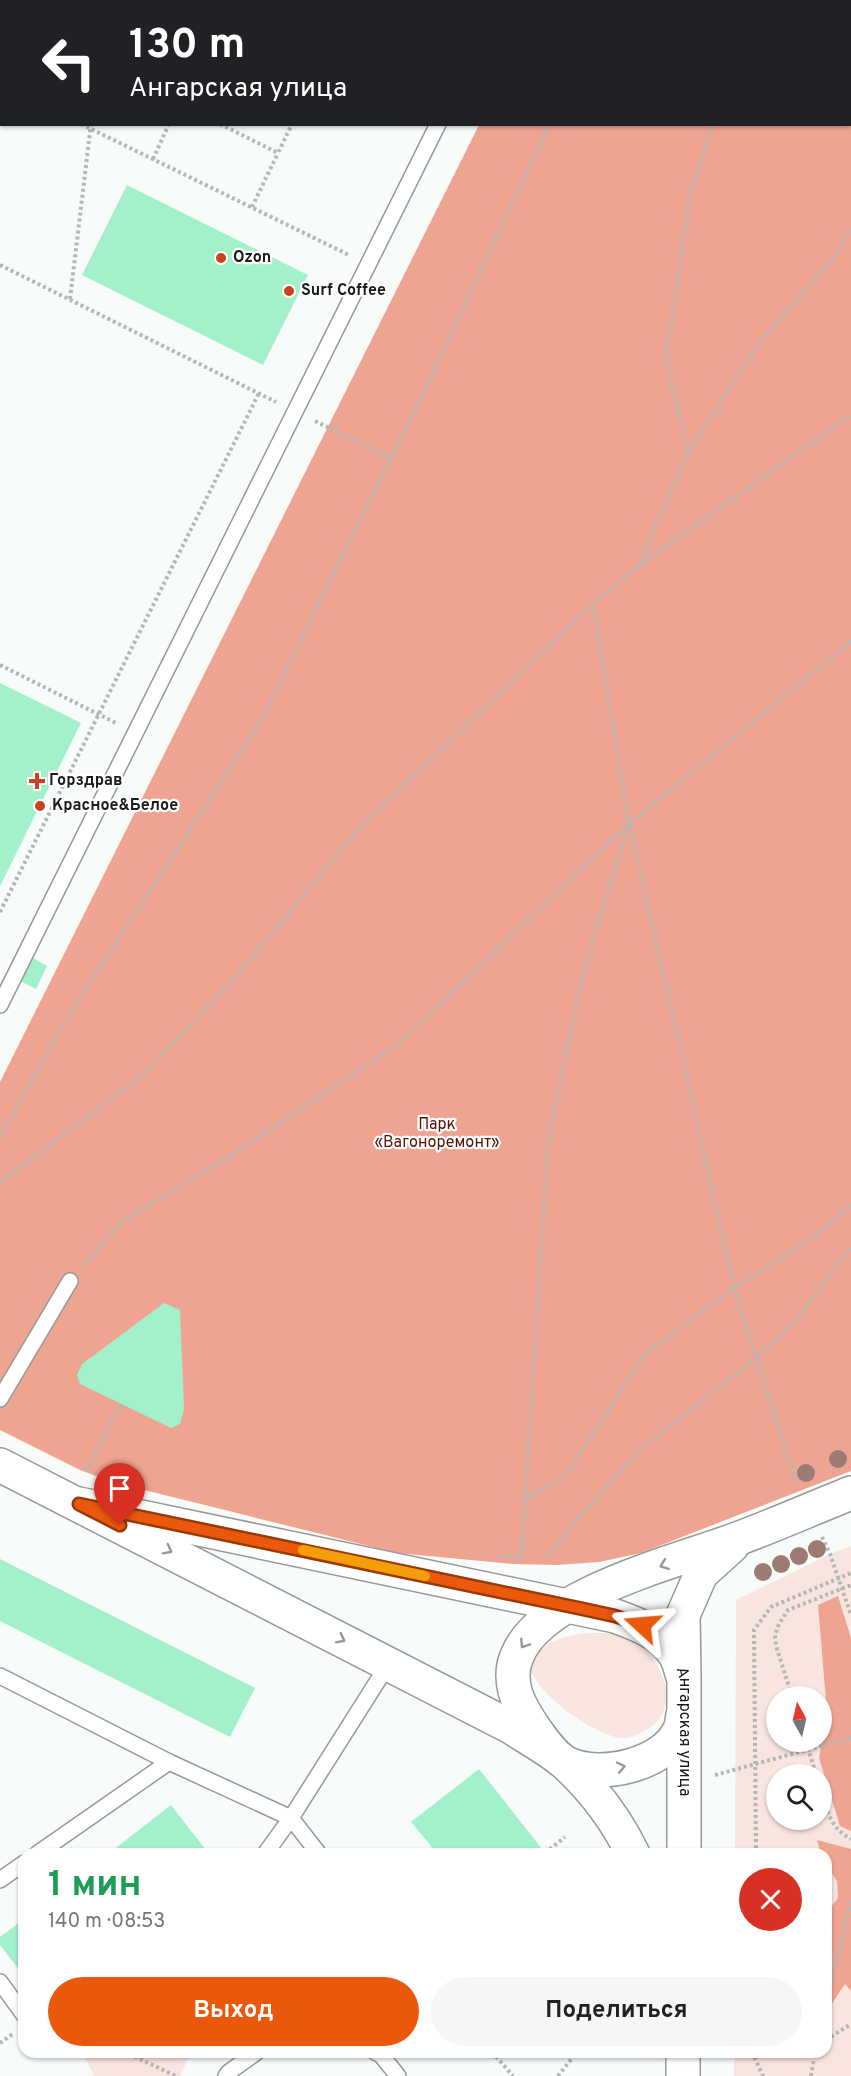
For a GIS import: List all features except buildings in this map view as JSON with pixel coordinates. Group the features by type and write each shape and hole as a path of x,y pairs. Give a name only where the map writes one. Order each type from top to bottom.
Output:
{"street":[{"name":"Ангарская улица","path":"0,1465 512,1727 565,1763 612,1817 630,1848"},
{"path":"684,1714 680,1729 674,1739 657,1754 633,1765 590,1771 565,1763 542,1739 516,1695 513,1668 523,1644 532,1632 567,1606 595,1590 739,1539 851,1493"},
{"name":"Ангарская улица","path":"79,1504 615,1616 642,1625 659,1637 675,1654 684,1680 684,1848"},
{"path":"684,1680 683,1616 701,1574 739,1539"},
{"path":"683,2058 683,2076"}],"lane":[{"path":"0,1005 297,412 437,126"},
{"path":"0,1399 70,1281"},
{"path":"271,1848 389,1664"},
{"path":"0,1676 169,1762 291,1818 315,1848"},
{"path":"46,1848 169,1762"},
{"path":"0,1880 18,1867"},
{"path":"0,1982 18,2007"},
{"path":"226,2076 249,2058"},
{"path":"383,2058 398,2076"}],"path":[{"path":"153,159 168,126"},
{"path":"224,126 278,153"},
{"path":"252,207 291,126"},
{"path":"0,1137 65,1021 263,718 391,458 549,126"},
{"path":"688,452 665,355 689,199 712,126"},
{"path":"70,299 91,127 324,242"},
{"path":"637,567 688,452 759,343 837,252 851,228"},
{"path":"0,265 391,458"},
{"path":"0,912 259,393"},
{"path":"0,1182 134,1083 229,985 361,826 593,604 637,567 851,415"},
{"path":"593,604 629,824 734,1288 792,1471 801,1491"},
{"path":"70,1281 121,1222 238,1151 395,1046 629,824 851,641"},
{"path":"0,665 136,733"},
{"path":"520,1558 548,1143 582,977 629,824"},
{"path":"524,1501 567,1473 646,1353 734,1288 802,1245 851,1205"},
{"path":"547,1557 574,1523 641,1449 756,1358 797,1319 851,1246"},
{"path":"86,1471 121,1403"},
{"path":"820,1531 851,1615"},
{"path":"756,1848 754,1630 771,1607 851,1573"},
{"path":"789,1686 776,1646 775,1635 779,1624 788,1610 851,1585"},
{"path":"832,1743 851,1738"},
{"path":"705,1777 801,1752"},
{"path":"832,1821 838,1832 851,1839"},
{"path":"551,1848 565,1837"},
{"path":"832,1979 851,1902"},
{"path":"832,2036 851,2024"},
{"path":"139,2058 176,2076"},
{"path":"497,2058 513,2076"},
{"path":"558,2076 572,2058"},
{"path":"755,2058 763,2076"},
{"path":"811,2076 814,2058"}],"shaded area":[{"path":"851,1546 851,2076 734,2076 734,2058 832,2058 832,1848 735,1848 736,1600"},
{"path":"592,1633 624,1636 637,1643 657,1666 664,1680 667,1694 665,1707 659,1720 646,1730 627,1738 600,1731 585,1724 557,1703 536,1680 531,1665 540,1651 568,1636"},
{"path":"85,2058 188,2058 180,2076 94,2076"}],"green space":[{"name":"Парк «Вагоноремонт»","path":"478,126 851,126 851,1471 641,1553 599,1562 556,1565 513,1564 397,1553 112,1482 80,1470 0,1430 0,1082"},
{"path":"838,1596 851,1638 851,1831 840,1826 832,1800 832,1764 821,1764 819,1758 820,1752 832,1752 832,1686 825,1686 818,1605"},
{"path":"817,1840 851,1849 851,1991 845,1984 832,2004 832,1906 838,1898 837,1881 832,1874 832,1848 819,1848"}],"slow traffic":[{"path":"303,1550 425,1576"}],"place":[{"name":"Ozon","path":"221,258"},
{"name":"Surf Coffee","path":"289,291"},
{"name":"Горздрав","path":"37,781"},
{"name":"Красное&Белое","path":"40,806"}],"route":[{"path":"120,1525 79,1504 583,1609 642,1625"}]}
